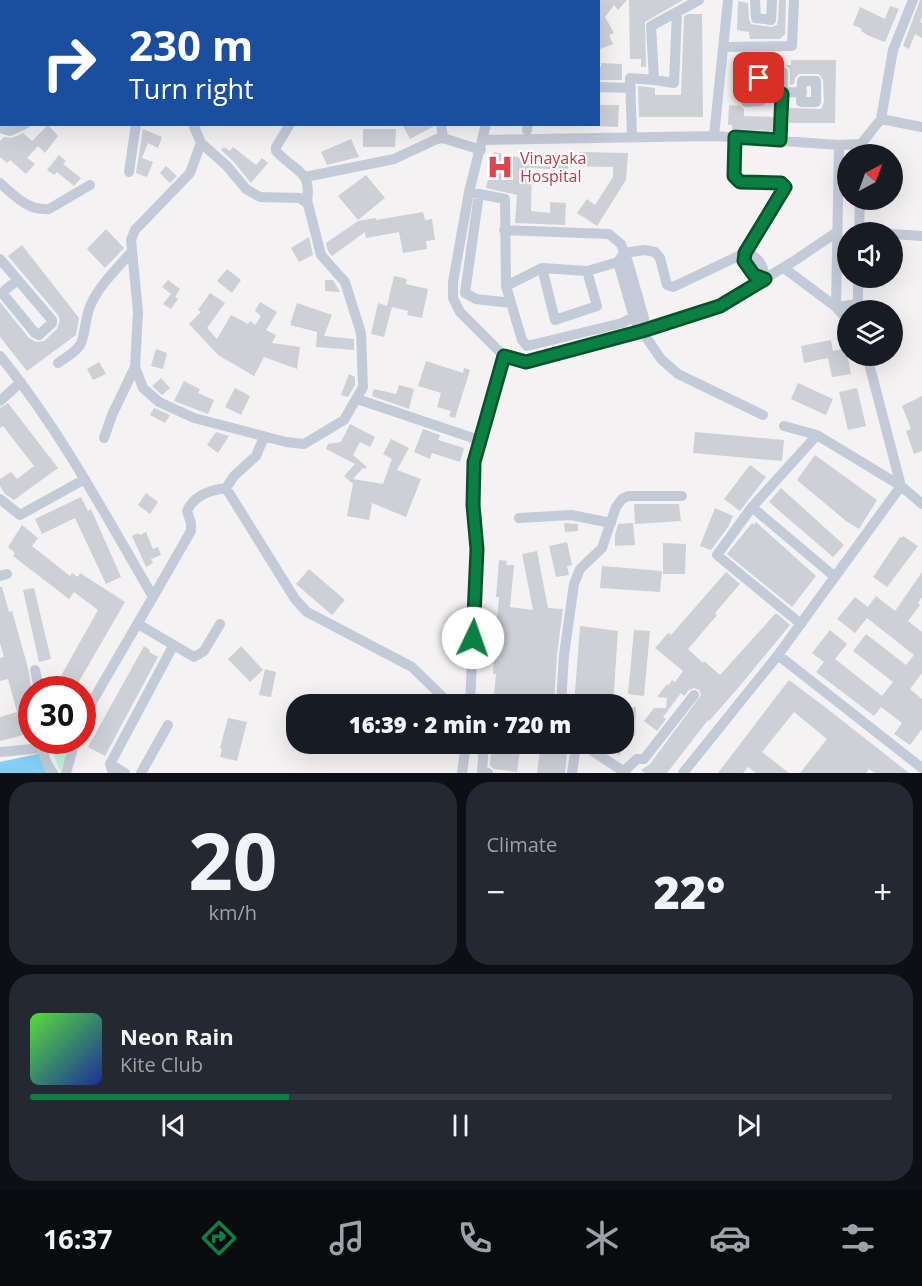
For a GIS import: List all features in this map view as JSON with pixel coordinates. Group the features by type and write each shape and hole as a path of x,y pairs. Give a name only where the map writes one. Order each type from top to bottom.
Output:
{"street":[{"path":"654,80 651,26 699,0"},
{"path":"714,136 728,0"},
{"path":"755,0 756,18 771,20 772,0"},
{"path":"723,47 792,46 794,0"},
{"path":"864,144 881,119 893,50 913,0"},
{"path":"632,137 630,78 674,83 677,12"},
{"path":"780,140 783,72"},
{"path":"600,87 631,88"},
{"path":"760,93 801,92"},
{"path":"881,119 922,127"},
{"path":"0,128 10,131 21,126"},
{"path":"129,172 136,126"},
{"path":"194,126 201,143 227,166 246,189 260,197 300,198 306,203"},
{"path":"201,143 190,173 135,230 131,240 138,312 135,367 142,388 159,402 194,418 264,437 304,444 344,420 357,399 363,387 361,333 345,282 321,255 306,203 309,187 305,177 276,151 276,147 289,126"},
{"path":"441,126 443,138"},
{"path":"486,126 474,193 453,282 453,298 460,312 504,356 526,362 642,331 720,306 784,268 837,232"},
{"path":"305,177 394,159 443,138 482,145 632,137 714,136 837,145"},
{"path":"507,286 542,268 587,271 644,250 655,252 660,258 667,285 670,287 745,253 785,187 781,183 737,180 734,176 735,137"},
{"path":"0,183 23,203 35,209 49,209 90,185"},
{"path":"474,193 505,199 507,286 522,340 527,346 622,323 634,317"},
{"path":"474,193 465,293 476,299 511,303"},
{"path":"504,230 609,234 621,244 621,258 634,317 661,359 678,374 763,414"},
{"path":"836,308 837,232"},
{"path":"903,235 922,236"},
{"path":"57,363 79,347 83,340 84,325 90,306 107,280 132,251"},
{"path":"745,253 753,255 764,267 765,279"},
{"path":"621,258 628,262 644,318 642,331"},
{"path":"0,260 18,280 52,320 52,323 39,334 35,333 3,294 18,280"},
{"path":"542,268 555,320 597,306 587,271"},
{"path":"784,268 836,308"},
{"path":"0,356 21,382 85,478 153,597"},
{"path":"470,694 477,549 473,505 474,462 504,356"},
{"path":"870,366 902,486"},
{"path":"104,438 112,415 135,367"},
{"path":"0,401 21,382"},
{"path":"357,399 479,440"},
{"path":"784,426 817,435 902,486 922,504"},
{"path":"801,624 717,555 752,507 817,435"},
{"path":"96,695 191,531 187,512 190,505 206,492 226,488 234,476 256,456 264,437"},
{"path":"0,499 20,515 85,478"},
{"path":"683,773 778,655 902,486"},
{"path":"226,488 295,600 307,612 412,667 440,694"},
{"path":"562,694 564,655 574,584 580,569 602,548 616,507 622,499 628,496 682,496"},
{"path":"752,507 835,577"},
{"path":"519,518 571,516 611,523"},
{"path":"138,624 194,657 199,656 220,624"},
{"path":"125,773 111,768 173,646"},
{"path":"778,655 922,768"},
{"path":"35,670 36,676"},
{"path":"590,754 625,772 637,759 644,759 694,695"},
{"path":"141,773 168,725"},
{"path":"0,752 18,749"},
{"path":"47,754 53,773"},
{"path":"66,773 71,754"},
{"path":"462,773 465,754"},
{"path":"483,754 482,772 489,773"},
{"path":"572,773 577,754"}],"green space":[{"path":"54,754 67,754 60,772"}],"water":[{"path":"42,754 46,773 0,773 0,762"}],"building":[{"path":"600,0 627,0 618,10 614,5 605,17 614,33 609,35 613,44 600,49"},
{"path":"629,0 683,0 645,22 646,67 641,67 641,59 630,59"},
{"path":"779,0 786,0 785,34 780,39 750,39 749,32 737,30 738,1 748,3 751,24 771,27 777,25"},
{"path":"920,0 922,0 920,22 922,23 922,38 915,34 909,49 903,46"},
{"path":"890,6 899,9 885,42 869,36 861,31 862,29 853,25 860,7 885,19"},
{"path":"702,14 703,117 639,117 638,86 655,88 655,95 681,95 684,16"},
{"path":"752,59 773,59 773,64 781,65 776,69 775,85 767,85 763,72 751,70"},
{"path":"791,60 836,60 835,123 789,123 789,108 821,109 824,102 823,80 819,74 799,74 794,84 790,85 790,69 785,65 791,65"},
{"path":"601,63 622,64 622,80 600,80"},
{"path":"600,105 619,105 618,127 598,126 600,126"},
{"path":"729,105 740,106 744,109 744,116 774,117 774,131 732,129 732,125 728,125"},
{"path":"47,126 58,136 45,153 38,146 27,158 35,164 26,174 10,160 7,163 0,157 0,141 4,137 12,138 23,133 32,141"},
{"path":"403,126 434,126 410,139"},
{"path":"143,129 162,137 158,148 148,143 142,158 153,162 147,177 136,173"},
{"path":"363,129 396,129 395,147 363,147"},
{"path":"351,139 359,157 327,165 321,152"},
{"path":"224,147 230,151 233,147 256,165 262,158 268,163 251,183 221,150"},
{"path":"494,152 522,158 523,153 580,156 580,152 628,153 626,180 597,226 577,213 587,199 595,205 613,177 613,167 568,166 568,170 532,168 531,211 550,213 550,202 566,203 565,225 515,223 517,195 486,188"},
{"path":"59,155 66,161 63,164 81,178 74,186 57,172 54,175 47,170"},
{"path":"166,166 177,176 170,183 160,173"},
{"path":"366,175 385,198 358,220 338,196"},
{"path":"423,212 425,220 432,219 435,240 426,241 427,249 403,253 399,232 366,238 365,232 332,256 328,251 326,243 358,221"},
{"path":"106,229 124,248 105,268 87,249"},
{"path":"309,237 313,255 299,262 291,248"},
{"path":"22,245 79,318 76,335 27,371 0,337 0,302 29,338 36,342 44,341 57,329 60,320 8,256"},
{"path":"227,269 241,280 232,293 217,281"},
{"path":"394,276 407,279 406,284 428,289 422,318 407,315 408,311 392,307 384,337 371,334 378,303 387,306"},
{"path":"168,280 180,289 175,297 162,287"},
{"path":"325,280 333,280 340,292 325,291"},
{"path":"210,293 225,303 207,328 217,339 231,315 255,325 261,316 255,311 260,302 277,312 266,330 276,335 272,343 300,347 297,369 264,357 254,376 218,355 189,324 201,312 198,310"},
{"path":"171,294 178,299 171,309 163,304"},
{"path":"297,303 332,315 324,336 354,339 354,350 316,347 317,332 290,325"},
{"path":"831,340 833,351 837,350 837,366 849,366 851,374 832,377 828,358 804,363 801,346"},
{"path":"156,349 167,353 163,369 151,366"},
{"path":"426,361 463,373 464,368 470,370 455,418 449,416 451,411 437,407 441,393 418,386"},
{"path":"99,362 106,374 93,380 87,369"},
{"path":"349,374 355,377 355,385 348,397 341,395"},
{"path":"161,378 170,388 162,395 152,386"},
{"path":"184,381 200,389 198,393 214,400 208,414 174,401"},
{"path":"798,383 833,399 826,415 791,399"},
{"path":"399,385 414,389 409,409 372,396 374,389 396,394"},
{"path":"235,388 250,396 241,415 225,407"},
{"path":"857,388 866,426 848,430 839,392"},
{"path":"922,396 922,451 914,454 906,431 911,429 902,406"},
{"path":"8,403 58,468 14,500 5,494 0,486 0,479 11,472 17,479 34,466 3,426 0,428 0,408"},
{"path":"154,408 170,415 165,423 150,415"},
{"path":"350,424 375,437 370,447 360,442 353,455 367,467 363,468 353,479 383,484 392,459 383,454 391,439 409,448 397,470 421,479 406,517 372,503 369,520 347,516 353,484 344,476 355,464 326,449 328,444 341,442"},
{"path":"423,429 440,435 438,440 464,448 460,462 432,453 430,459 414,452"},
{"path":"216,432 229,436 218,453 207,445"},
{"path":"695,432 784,440 782,461 693,453"},
{"path":"815,455 877,500 859,529 797,480"},
{"path":"750,465 766,477 740,511 724,499"},
{"path":"781,488 844,545 833,557 769,502"},
{"path":"146,493 158,502 150,514 138,505"},
{"path":"81,497 88,511 91,509 121,577 106,584 75,518 42,534 35,519"},
{"path":"634,504 679,504 681,521 635,524"},
{"path":"715,508 733,516 711,550 700,546"},
{"path":"756,522 816,576 792,607 727,554 752,523 754,525"},
{"path":"564,523 578,524 578,531 565,532"},
{"path":"633,523 635,545 615,546 618,524"},
{"path":"22,525 38,538 32,546 70,576 72,573 78,577 80,573 125,602 82,676 61,676 98,610 74,592 69,599 13,556 15,553 8,547"},
{"path":"146,532 153,549 158,547 161,555 151,559 153,563 146,567 132,536"},
{"path":"903,536 918,546 887,587 873,577 900,537"},
{"path":"567,542 572,565 567,566 569,575 556,577 549,546"},
{"path":"663,543 686,544 685,574 663,574"},
{"path":"537,551 548,608 563,609 555,694 494,694 499,560 507,561 506,565 514,565 510,607 533,610 522,554"},
{"path":"602,566 662,571 660,592 600,588"},
{"path":"309,569 345,600 332,615 296,584"},
{"path":"726,572 740,584 688,649 703,663 704,661 720,675 776,613 790,625 738,688 708,720 667,773 645,773 641,770 650,764 701,695 699,690 694,688 684,696 681,693 663,717 666,719 657,731 644,721 654,708 666,708 667,698 657,697 667,684 669,685 672,680 675,682 683,671 655,648 668,633 671,635"},
{"path":"922,572 922,597 918,603 920,605 908,621 922,632 922,673 910,689 922,699 922,729 910,745 894,734 902,723 881,707 874,716 816,672 824,662 812,653 830,630 847,644 835,659 882,696 893,682 853,651 866,634 906,665 914,655 867,618 855,633 837,619 855,597 868,607 876,596 895,611"},
{"path":"0,587 2,587 9,612 12,611 29,676 18,676 18,736 0,741 0,717 17,712 8,679 0,681 0,658 4,657 0,643"},
{"path":"34,588 51,659 39,662 23,590"},
{"path":"580,626 618,631 614,694 575,694"},
{"path":"634,630 650,631 644,696 628,694"},
{"path":"144,646 158,657 105,756 96,751 96,733"},
{"path":"241,646 263,670 250,682 228,659"},
{"path":"265,669 276,672 271,697 259,695"},
{"path":"789,680 909,773 875,773 869,769 866,773 800,773 827,739 794,712 762,752 789,773 756,773 748,767 743,773 718,773"},
{"path":"634,707 636,707 635,735"},
{"path":"228,718 247,722 237,761 220,757 222,749 220,748"},
{"path":"491,754 519,754 517,772 494,769 490,766"},
{"path":"539,754 567,754 565,773 537,773"}],"place":[{"name":"Vinayaka Hospital","path":"500,167"}],"route":[{"path":"473,638 477,549 473,505 474,462 504,356 526,362 642,331 720,306 765,279 752,273 744,261 745,253 785,187 781,183 740,182 734,176 735,137 780,140 782,94 760,93 759,78"}]}
